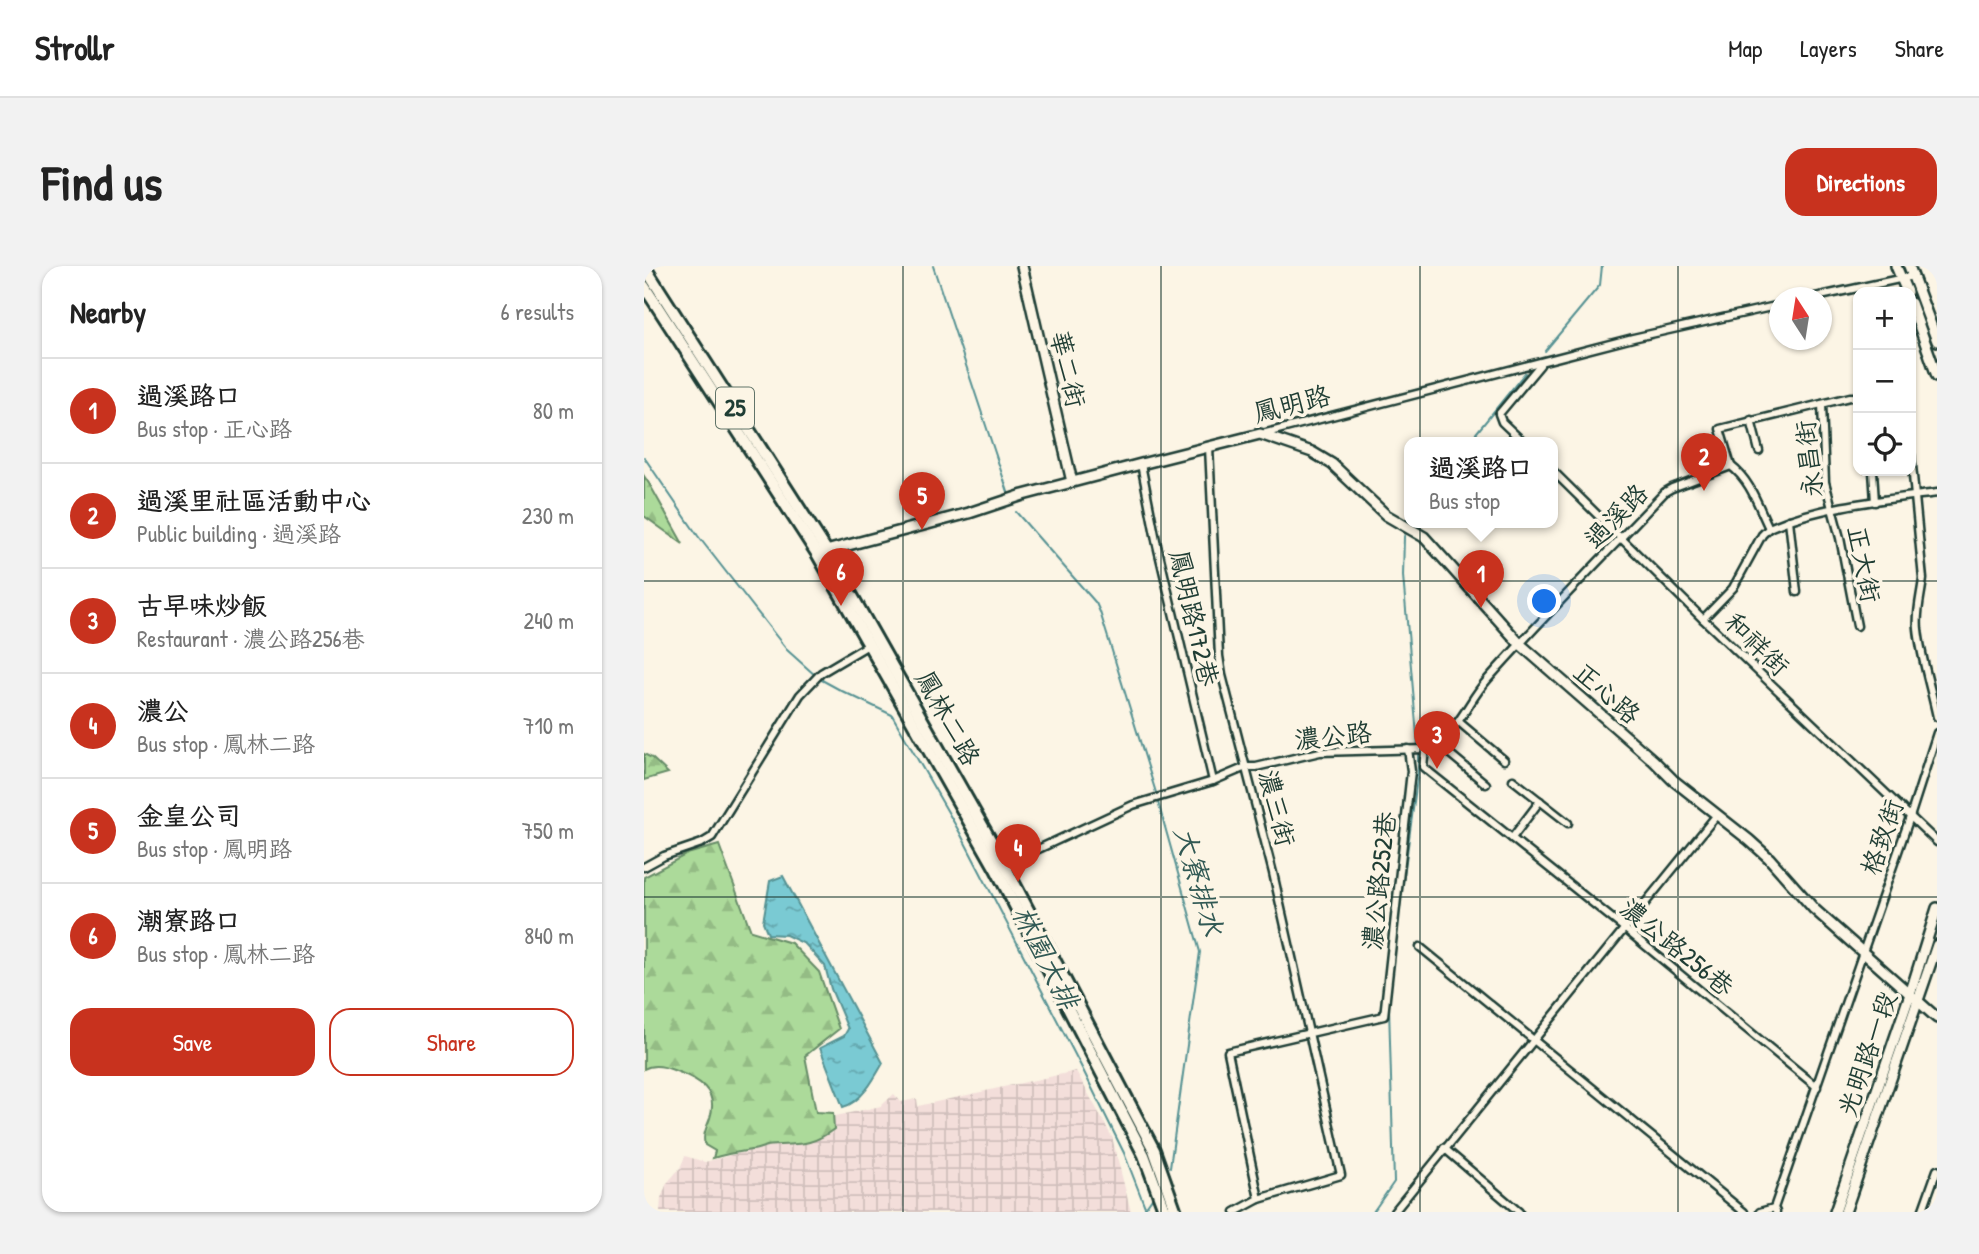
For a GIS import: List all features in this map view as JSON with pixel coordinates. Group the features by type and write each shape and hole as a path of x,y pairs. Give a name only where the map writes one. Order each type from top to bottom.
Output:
{"main road":[{"name":"鳳林二路","path":"644,266 822,553 873,641 1154,1150 1176,1212"},
{"name":"鳳林二路","path":"644,286 822,553"},
{"name":"鳳林二路","path":"1000,867 1144,1155 1165,1212"}],"street":[{"name":"華二街","path":"1022,266 1072,482"},
{"path":"1896,266 1905,287"},
{"path":"1909,266 1937,341"},
{"path":"1832,293 1913,276"},
{"name":"鳳明路","path":"822,553 1141,464 1633,338 1769,307"},
{"path":"1916,317 1937,376"},
{"path":"1518,437 1502,422 1499,414 1541,363"},
{"path":"1769,528 1747,481 1731,466 1720,429 1853,397"},
{"name":"永昌街","path":"1822,404 1825,482 1834,509"},
{"path":"1751,421 1759,451"},
{"name":"正心路","path":"1260,434 1312,452 1332,464 1386,515 1404,526"},
{"name":"濃三街","path":"1209,447 1222,675 1310,1033 1341,1175 1259,1199"},
{"name":"鳳明路172巷","path":"1141,464 1157,545 1213,781"},
{"name":"過溪路","path":"1520,644 1665,492 1731,466"},
{"name":"和祥街","path":"1558,476 1703,619 1937,842"},
{"path":"1873,476 1875,502"},
{"path":"1913,476 1923,579 1917,607 1918,629 1937,716"},
{"path":"1703,619 1733,589 1762,535 1769,528 1834,509 1937,493"},
{"name":"正大街","path":"1834,509 1857,626"},
{"path":"1789,520 1797,592"},
{"name":"正心路","path":"1409,528 1424,537 1437,550 1520,644 1673,780 1749,840 1769,858 1814,909 1937,1018"},
{"path":"644,867 670,853 712,837 792,704 821,673 873,641"},
{"name":"濃公路","path":"1000,867 1150,799 1213,781 1246,767 1320,752 1417,749 1438,744 1459,722 1485,682 1520,644"},
{"path":"1459,722 1504,760"},
{"name":"格致街","path":"1775,1210 1937,733"},
{"path":"1438,744 1486,784"},
{"name":"濃公路256巷","path":"1417,749 1423,767 1817,1087"},
{"name":"濃公路252巷","path":"1310,1033 1384,1016 1411,771 1417,749"},
{"path":"1513,780 1569,822"},
{"path":"1512,838 1540,801"},
{"path":"1394,1212 1716,816"},
{"name":"光明路一段","path":"1835,1212 1937,908"},
{"name":"光明路一段","path":"1845,1212 1937,945"},
{"path":"1420,947 1744,1212"},
{"path":"1235,1212 1259,1199 1228,1052 1310,1033"},
{"path":"1444,1148 1520,1212"},
{"path":"1922,1212 1937,1170"},
{"path":"1760,1212 1775,1210"}],"shaded area":[{"path":"1076,1071 1112,1137 1131,1212 660,1212 661,1198 667,1183 680,1168 685,1156 705,1162 747,1151 749,1145 786,1127 881,1106 894,1094 901,1102 917,1099 918,1106"}],"green space":[{"path":"644,476 650,485 683,544 644,516"},
{"path":"644,754 652,758 668,773 644,780"},
{"path":"719,845 751,931 791,943 819,972 839,1029 805,1056 816,1112 833,1113 834,1129 810,1142 767,1146 713,1158 715,1151 705,1145 704,1141 712,1108 712,1100 705,1087 668,1068 656,1066 644,1069 644,877 687,854"}],"water":[{"path":"783,876 883,1063 861,1096 843,1107 820,1048 844,1036 848,1029 831,989 825,966 805,944 786,935 768,934 763,922 770,881"}],"waterway":[{"path":"933,266 1009,495"},
{"path":"1545,351 1600,285 1602,266"},
{"path":"1473,437 1525,373"},
{"name":"林園大排","path":"644,457 698,536 787,650 816,676"},
{"name":"大寮排水","path":"1016,512 1096,603 1157,796"},
{"path":"1406,529 1403,576 1418,747"},
{"name":"林園大排","path":"820,679 892,715 960,833 1083,1070 1124,1153 1147,1212"},
{"path":"1373,1212 1394,1182 1389,1007 1418,772 1418,753"},
{"name":"大寮排水","path":"1158,802 1200,952 1170,1167"},
{"path":"1145,1208 1152,1198"}],"place":[{"name":"過溪里社區活動中心","path":"1704,491"},
{"name":"金皇公司","path":"922,530"},
{"name":"潮寮路口","path":"841,606"},
{"name":"過溪路口","path":"1481,608"},
{"name":"古早味炒飯","path":"1437,769"},
{"name":"濃公","path":"1018,882"}]}
